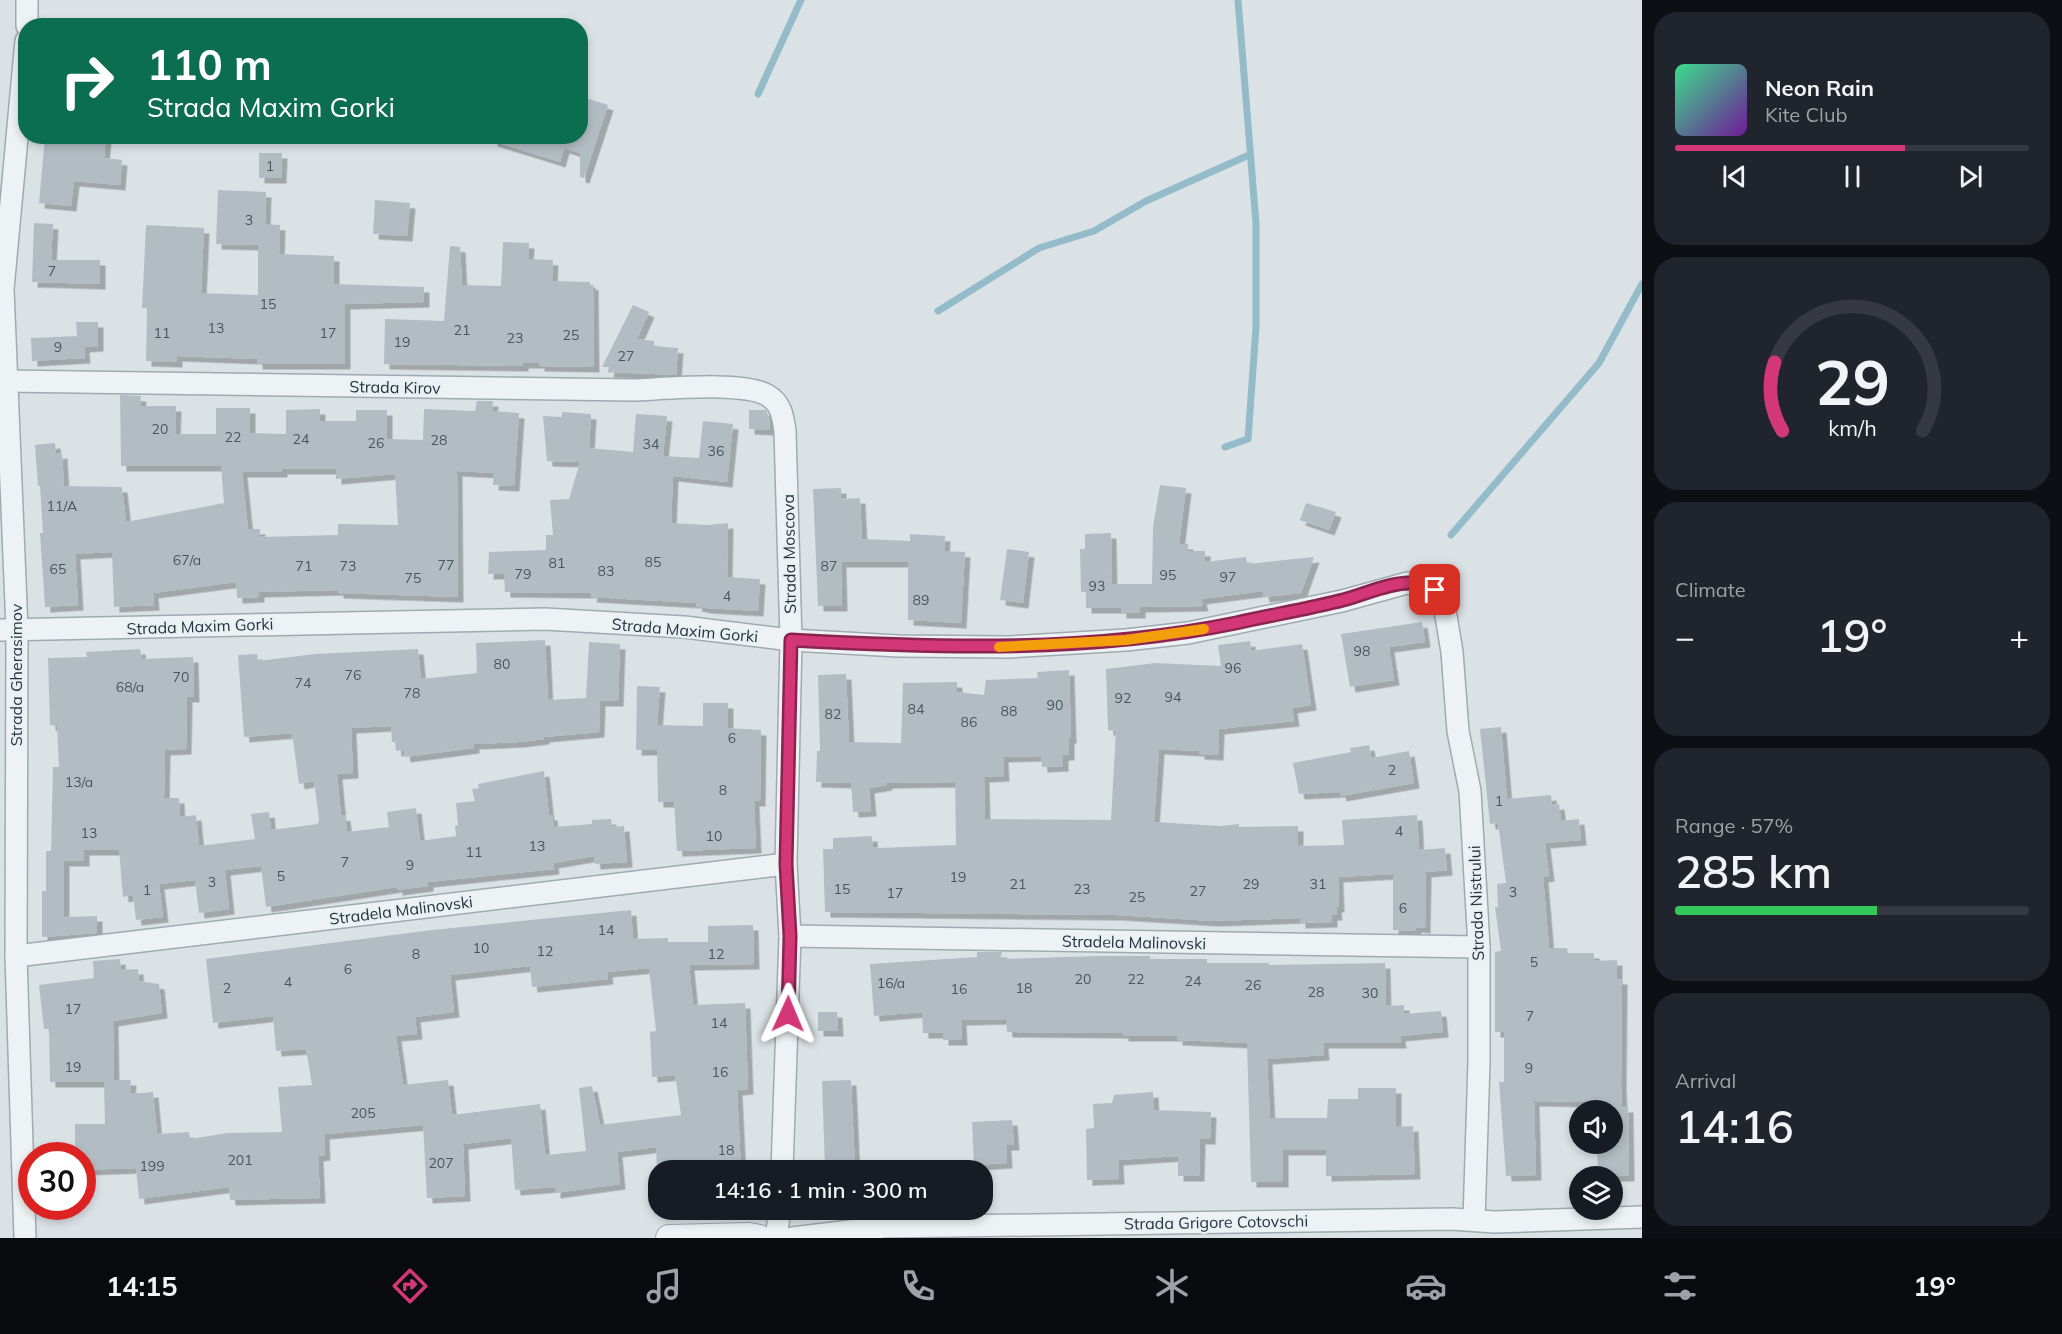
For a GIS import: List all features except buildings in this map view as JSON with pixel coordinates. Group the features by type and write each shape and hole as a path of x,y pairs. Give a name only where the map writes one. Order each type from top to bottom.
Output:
{"street":[{"path":"27,0 27,18"},
{"name":"Strada Gherasimov","path":"18,124 2,289 8,629 25,1238"},
{"name":"Strada Kirov","path":"5,381 633,390 734,388 753,390 768,396 780,407"},
{"name":"Strada Moscova","path":"780,407 785,431 791,640 786,864 790,936 782,1160"},
{"name":"Strada Maxim Gorki","path":"8,629 545,619 684,627 791,640 898,646 1009,647 1126,640 1188,633 1341,601 1407,583 1422,584 1435,590"},
{"name":"Strada Nistrului","path":"1435,590 1444,604 1448,620 1458,731 1470,791 1479,947 1479,1062 1488,1227"},
{"name":"Stradela Malinovski","path":"16,956 786,864"},
{"name":"Stradela Malinovski","path":"790,936 1479,947"},
{"name":"Strada Grigore Cotovschi","path":"792,1238 896,1227 1488,1227 1642,1217"},
{"path":"776,1238 778,1220"},
{"path":"669,1238 749,1236 759,1238"}],"waterway":[{"path":"758,94 801,0"},
{"path":"1225,447 1248,439 1256,327 1256,223 1238,0"},
{"path":"938,311 1039,248 1094,231 1146,201 1249,155"},
{"path":"1451,535 1599,363 1642,284"}],"slow traffic":[{"path":"999,647 1126,640 1204,629"}],"route":[{"path":"788,1014 790,936 786,864 791,640 898,646 1009,647 1126,640 1188,633 1341,601 1407,583 1422,584 1435,590"}]}
